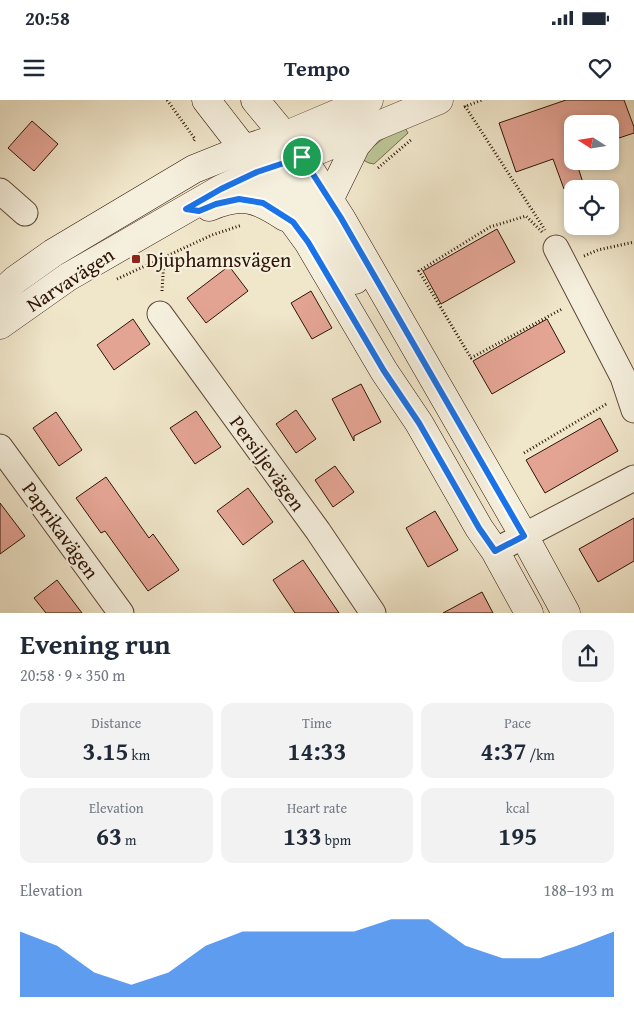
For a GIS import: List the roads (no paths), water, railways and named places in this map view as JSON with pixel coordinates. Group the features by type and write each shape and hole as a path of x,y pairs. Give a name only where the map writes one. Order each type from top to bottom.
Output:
{"main road":[{"path":"206,100 244,149"},
{"path":"225,100 278,154 329,200 524,536 566,613"},
{"path":"255,100 278,154 357,283 391,305"},
{"path":"278,154 369,100"},
{"path":"278,154 371,128 439,100"},
{"path":"329,200 356,146 371,128"},
{"name":"Narvavägen","path":"0,294 15,280 53,253 194,169 244,149 278,154"},
{"path":"278,154 293,222"},
{"name":"Narvavägen","path":"0,325 68,277 278,154"},
{"path":"186,209 199,211 227,201 248,199 263,203 293,222 308,242 384,371 419,423 479,528 495,551 529,613"}],"street":[{"path":"0,191 24,212"},
{"path":"560,256 623,377 631,401"},
{"name":"Persiljevägen","path":"160,314 318,530 373,613"},
{"name":"Paprikavägen","path":"0,447 121,613"},
{"path":"495,551 634,478"}],"place":[{"name":"Djuphamnsvägen","path":"136,259"}]}
